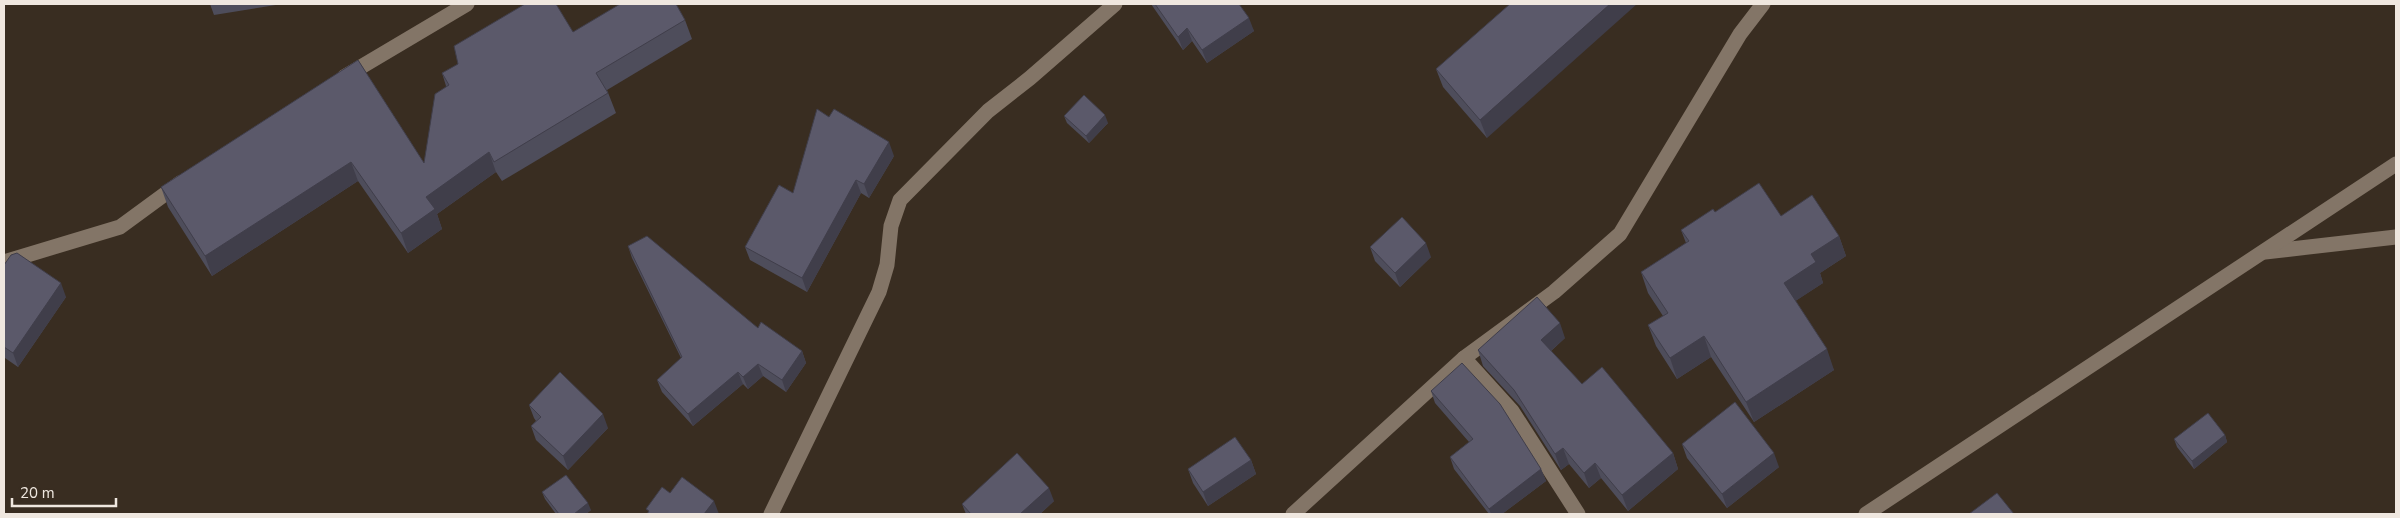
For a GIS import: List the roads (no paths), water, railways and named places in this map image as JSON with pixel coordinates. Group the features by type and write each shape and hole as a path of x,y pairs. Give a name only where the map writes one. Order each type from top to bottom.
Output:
{"street":[{"path":"330,85 467,4"},
{"path":"771,514 879,292 887,265 891,226 900,200 988,111 1030,78 1115,4"},
{"path":"1293,514 1464,358 1554,292 1620,234 1730,50 1763,4"},
{"path":"1868,514 2396,164"},
{"path":"4,262 120,227 192,174"},
{"path":"2261,252 2396,237"},
{"path":"1464,358 1512,411 1578,514"}]}
